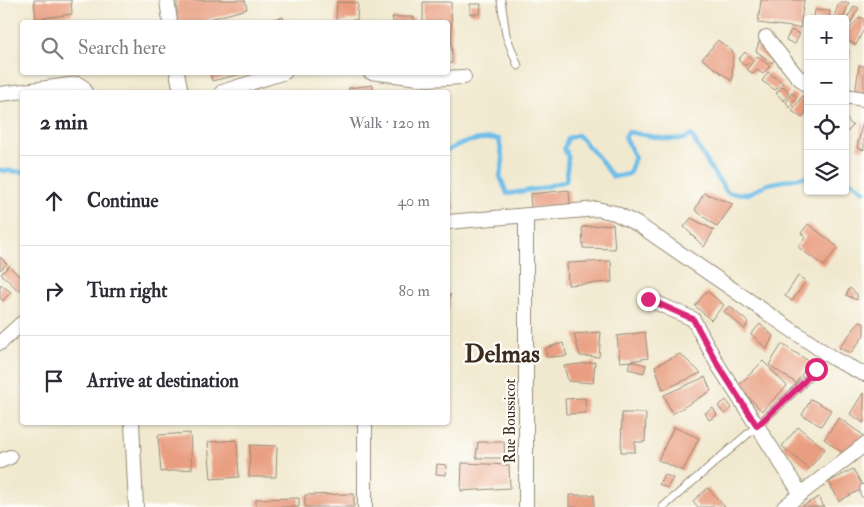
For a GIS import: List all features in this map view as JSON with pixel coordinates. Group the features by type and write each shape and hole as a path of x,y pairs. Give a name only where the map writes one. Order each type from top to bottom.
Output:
{"street":[{"path":"167,0 170,20"},
{"path":"766,37 804,82"},
{"path":"178,75 181,90"},
{"path":"228,90 276,75"},
{"path":"395,75 428,79 464,77"},
{"path":"31,90 78,84 84,90"},
{"path":"0,94 20,91"},
{"path":"849,97 864,99"},
{"path":"450,222 597,210 615,213 640,225 834,359 864,374"},
{"name":"Rue Boussicot","path":"526,216 526,507"},
{"path":"648,299 693,319 718,365 801,494"},
{"path":"0,343 20,325"},
{"path":"132,425 136,507"},
{"path":"365,507 366,425"},
{"path":"784,507 864,445"}],"lane":[{"path":"501,0 506,36 518,66"},
{"path":"663,507 757,426 816,369"},
{"path":"864,488 864,494"}],"building":[{"path":"34,0 71,0 72,14 36,19"},
{"path":"177,0 245,0 247,9 206,20 177,20"},
{"path":"761,0 804,0 800,28 758,23"},
{"path":"337,2 358,3 357,20 336,20"},
{"path":"423,2 451,2 452,63 450,63 450,20 423,20"},
{"path":"839,3 849,3 844,15 834,15"},
{"path":"470,4 481,4 480,14 470,14"},
{"path":"854,6 859,8 850,24 849,15"},
{"path":"815,10 830,11 830,15 814,15"},
{"path":"283,17 284,20 269,20"},
{"path":"392,17 414,17 414,20 393,20"},
{"path":"860,17 864,19 864,29 856,45 849,41 849,29"},
{"path":"791,30 800,34 795,44 786,40"},
{"path":"760,39 779,54 772,63 756,51"},
{"path":"718,40 733,52 732,81 702,59"},
{"path":"745,52 752,59 745,66 738,60"},
{"path":"757,56 770,66 763,74 757,70 753,74 747,69"},
{"path":"859,65 864,66 864,96 855,95"},
{"path":"768,72 783,83 775,90 762,81"},
{"path":"211,75 237,75 212,81"},
{"path":"373,85 373,90 349,90 349,88"},
{"path":"783,86 789,92 784,101 776,93"},
{"path":"792,93 797,96 790,108 786,102"},
{"path":"802,96 804,97 804,115 802,118 792,111"},
{"path":"864,121 864,150 857,148"},
{"path":"849,122 853,126 849,130"},
{"path":"569,190 570,205 531,208 530,194"},
{"path":"704,193 733,204 717,227 695,210"},
{"path":"691,218 714,230 704,247 684,227"},
{"path":"613,224 615,249 583,248 582,227"},
{"path":"808,224 838,247 824,266 798,247 806,237 801,233"},
{"path":"0,257 7,264 0,270"},
{"path":"611,261 612,282 568,285 567,263"},
{"path":"9,266 20,277 19,291 1,274"},
{"path":"798,276 806,281 792,301 785,296"},
{"path":"0,284 11,292 3,301 0,298"},
{"path":"850,288 857,294 857,300 846,295"},
{"path":"707,291 724,305 711,320 695,306"},
{"path":"729,306 748,322 745,329 724,312"},
{"path":"860,321 864,324 864,335 851,353 839,348"},
{"path":"760,324 773,336 767,349 751,334"},
{"path":"601,332 599,357 580,356 574,334"},
{"path":"645,332 648,358 620,362 617,336"},
{"path":"563,343 567,356 546,357 546,348"},
{"path":"782,344 810,362 796,383 769,365"},
{"path":"680,354 701,373 663,390 655,366"},
{"path":"630,361 646,365 644,373 628,369"},
{"path":"763,361 787,386 762,411 738,386"},
{"path":"595,362 593,383 568,381 564,366"},
{"path":"705,377 711,391 672,414 664,395"},
{"path":"864,394 864,423 850,414"},
{"path":"585,398 586,413 566,414 565,399"},
{"path":"811,399 831,410 821,426 802,415"},
{"path":"726,400 732,408 724,414 718,406"},
{"path":"713,408 717,415 709,420 705,413"},
{"path":"622,413 646,413 645,442 635,442 635,452 621,452"},
{"path":"839,418 863,435 847,456 824,439"},
{"path":"674,427 699,438 683,471 658,460"},
{"path":"798,427 825,449 809,469 782,446"},
{"path":"190,433 192,469 161,472 158,435"},
{"path":"237,440 239,477 211,479 208,442"},
{"path":"478,442 504,442 505,458 476,458"},
{"path":"250,445 277,446 276,477 249,477"},
{"path":"462,463 509,465 510,488 461,491"},
{"path":"437,464 447,465 446,475 436,474"},
{"path":"853,469 864,488 839,501 829,482"},
{"path":"664,474 673,478 667,488 659,484"},
{"path":"708,488 725,507 698,507 693,501"},
{"path":"354,494 354,507 305,507 305,495"},
{"path":"569,495 594,495 594,507 569,507"},
{"path":"819,497 824,507 802,506"},
{"path":"299,498 299,507 256,507 256,499"}],"waterway":[{"path":"450,149 472,140 499,139 503,161 500,176 507,194 537,189 566,181 568,157 564,148 568,138 578,135 613,177 629,174 635,157 625,137 628,132 666,139 684,139 691,135 728,193 748,194 768,184 804,177"},
{"path":"0,170 20,172"},
{"path":"849,182 864,191"}],"district":[{"name":"Delmas","path":"502,354"}],"route":[{"path":"648,299 693,319 718,365 757,426 816,369"}]}
